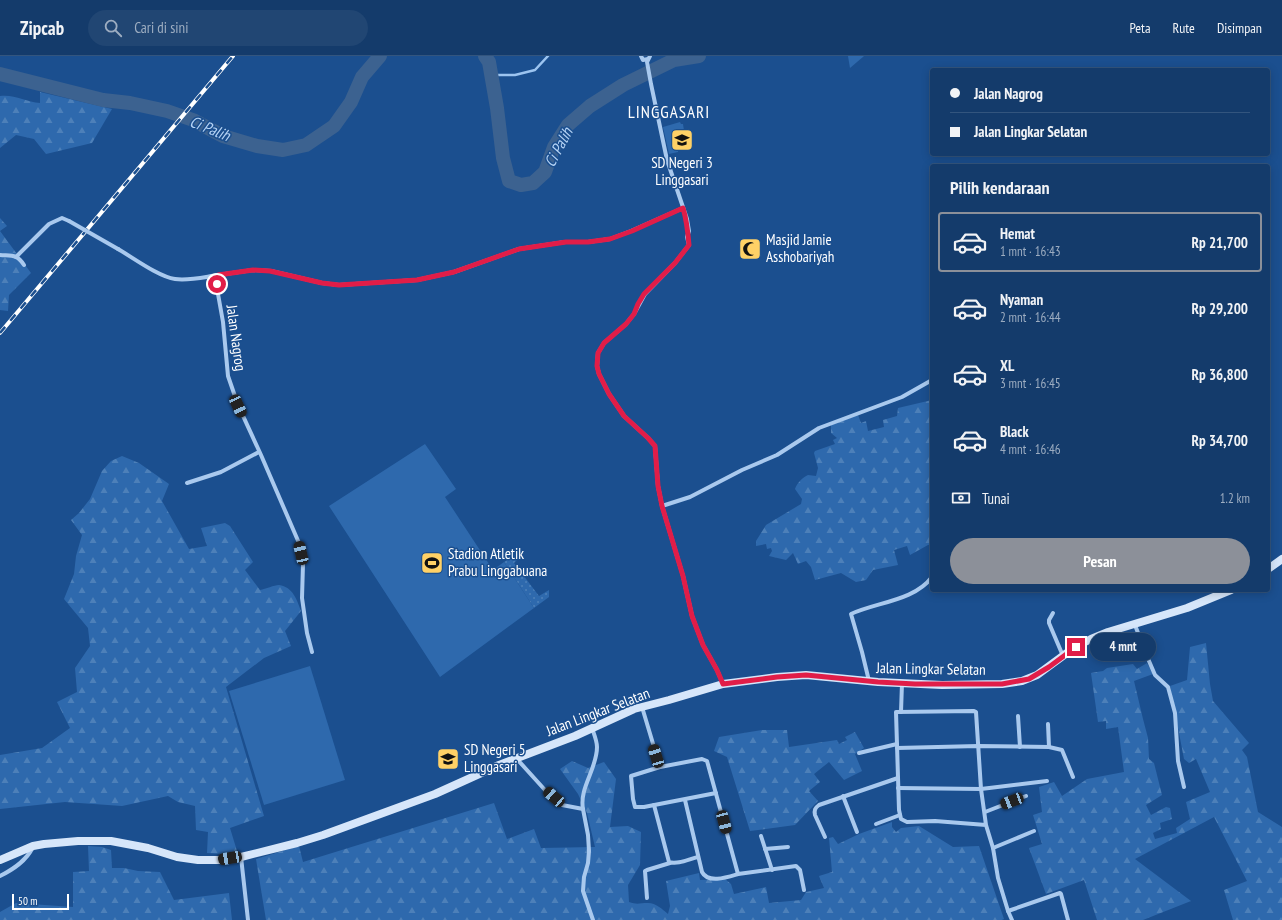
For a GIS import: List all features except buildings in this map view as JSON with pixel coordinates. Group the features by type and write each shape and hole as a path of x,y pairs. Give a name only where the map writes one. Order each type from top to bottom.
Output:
{"street":[{"path":"641,56 643,60 648,59 650,84 667,160 689,230 687,237 689,245 675,263 644,294 634,314 626,324 600,348 597,358 599,374 609,394 624,416 655,446 658,486 662,506 683,576 692,616 703,645 723,684"},
{"path":"16,257 49,224 62,218 160,274 174,279 184,280 253,270 270,271 322,283 339,285 417,280 454,272 506,253 525,248 566,242 588,242 610,239 632,231 683,208"},
{"path":"0,255 16,257 20,259 24,265"},
{"name":"Jalan Nagrog","path":"218,275 218,294 223,322 228,376 238,406 299,543 303,564 302,598 307,633 312,652"},
{"path":"662,506 690,497 742,470 777,455 819,428 902,397 930,381"},
{"path":"188,483 221,472 259,452"},
{"path":"1270,567 1282,558"},
{"path":"869,681 851,614 900,598 917,589 930,580"},
{"name":"Jalan Lingkar Selatan","path":"0,860 33,846 78,841 111,841 131,844 177,857 198,860 219,860 241,857 323,835 435,794 516,758 642,707 723,684 806,675 869,681 958,685 1002,684 1017,682 1037,675 1075,647 1091,639 1108,632 1187,608 1217,593"},
{"path":"1053,613 1049,623 1063,656"},
{"path":"1134,625 1155,675 1168,687 1175,713 1178,761 1184,787"},
{"path":"901,712 902,683"},
{"path":"642,707 660,767"},
{"path":"986,825 935,821 907,822 901,819 898,788 896,712 976,712 978,716 978,746 981,789 986,825 993,848 998,878 1012,920"},
{"path":"1018,716 1020,747"},
{"path":"1048,724 1049,747"},
{"path":"592,728 597,748 582,802 588,834 589,851 583,891 593,920"},
{"path":"860,753 897,746 1049,747 1062,750 1072,777"},
{"path":"516,758 545,790 562,805 583,809"},
{"path":"716,793 644,807 634,806 631,777 633,775 660,767 702,759 706,760 716,793 738,874"},
{"path":"826,837 815,815 815,809 819,805 898,778"},
{"path":"898,788 981,789 1047,782"},
{"path":"843,796 857,832"},
{"path":"985,812 1026,796"},
{"path":"685,800 702,872 706,878 725,878 738,874 794,866 798,867 800,870 804,890"},
{"path":"654,805 666,856 670,863"},
{"path":"876,824 900,815"},
{"path":"993,848 1034,831"},
{"path":"761,836 772,870"},
{"path":"0,876 25,860 33,846"},
{"path":"765,849 788,847"},
{"path":"241,857 248,920"},
{"path":"647,898 645,871 670,863 698,857"},
{"path":"1008,911 1060,893 1068,920"}],"green space":[{"path":"848,56 864,56 850,68"},
{"path":"40,92 112,109 92,143 46,154 34,139 16,135 0,148 0,96 10,96 40,103"},
{"path":"680,122 683,124 687,150 683,151 682,148 678,149 678,152 669,154 663,127"},
{"path":"0,218 7,226 0,231"},
{"path":"0,231 31,273 9,295 8,311 0,310"},
{"path":"930,400 930,544 910,555 907,546 894,550 898,565 873,570 866,580 856,582 841,573 815,580 811,567 806,561 798,564 793,553 786,560 769,556 772,551 771,548 767,549 766,544 756,546 756,541 766,525 801,504 802,499 795,489 799,482 806,476 816,476 818,468 814,453 815,451 835,444 833,440 837,438 831,433 831,425 858,415 861,423 866,421 868,431 884,427 883,420 897,416 898,408"},
{"path":"425,444 456,489 445,497 493,570 504,562 534,608 440,677 329,506"},
{"path":"122,456 139,463 169,484 162,501 189,549 207,546 201,528 225,523 230,526 253,562 245,570 260,590 277,585 288,588 294,595 301,611 285,631 291,646 264,658 226,687 264,816 230,828 237,851 222,854 207,853 208,832 196,830 195,806 178,802 168,796 122,806 65,802 0,809 0,755 42,748 70,728 57,702 77,692 75,668 90,646 88,628 64,599 74,574 76,556 82,535 71,520 79,513 90,499 102,471 111,461"},
{"path":"519,548 523,554 514,563 539,596 549,590 549,597 534,608 504,562 516,554"},
{"path":"1206,643 1213,701 1249,743 1242,750 1247,757 1258,812 1282,827 1282,920 1233,920 1224,890 1247,881 1214,817 1135,859 1191,901 1143,920 1097,920 1084,880 1046,894 1029,848 1042,844 1033,815 1042,812 1039,787 1054,782 1062,796 1087,779 1124,772 1118,727 1106,729 1106,721 1098,722 1091,673 1103,671 1107,668 1133,664 1137,669 1147,663 1153,674 1134,681 1148,738 1149,759 1154,763 1162,795 1146,805 1151,815 1166,807 1170,808 1172,819 1160,823 1161,829 1153,833 1155,839 1177,833 1176,828 1190,819 1186,802 1210,792 1196,759 1189,763 1184,759 1170,686 1187,680 1190,647"},
{"path":"310,666 345,780 264,805 229,691"},
{"path":"762,730 787,730 789,747 837,740 839,744 847,740 845,737 855,732 864,748 855,754 862,771 844,780 829,762 814,774 820,782 809,791 818,801 795,825 750,831 727,757 714,751 719,737"},
{"path":"572,761 588,768 604,762 616,779 610,827 628,826 641,832 640,865 628,885 629,902 636,904 654,904 668,914 670,906 666,881 699,873 700,880 725,879 731,884 734,894 766,887 769,903 801,900 806,892 824,888 819,876 832,872 829,838 833,837 838,844 859,834 892,822 892,827 896,832 901,828 919,826 953,847 979,846 1004,919 266,920 256,859 299,846 303,862 494,803 507,839 534,829 541,848 595,847 587,813 578,794 560,769"},
{"path":"88,846 102,847 111,850 112,868 160,872 174,900 229,893 232,920 0,920 0,912 16,903 73,907 73,872 89,871"}],"waterway":[{"name":"Ci Palih","path":"0,74 103,100 130,103 167,111 193,120 223,136 257,146 283,150 306,145 334,126 351,102 362,77 380,56"},
{"name":"Ci Palih","path":"485,56 489,62 497,108 503,158 509,181 521,185 533,183 545,172 554,147 568,125 590,106 623,85 674,60 699,56"},
{"path":"492,75 515,75 535,70 548,56"}],"railway":[{"path":"0,333 233,56"}],"place":[{"name":"SD Negeri 3 Linggasari","path":"682,140"},
{"name":"Masjid Jamie Asshobariyah","path":"750,249"},
{"name":"Stadion Atletik Prabu Linggabuana","path":"432,563"},
{"name":"SD Negeri 5 Linggasari","path":"448,759"}],"district":[{"name":"LINGGASARI","path":"669,112"}],"route":[{"path":"217,284 218,275 253,270 270,271 287,276 339,285 417,280 454,272 506,253 532,246 610,239 632,231 683,208 689,230 687,237 689,245 675,263 644,294 634,314 626,324 600,348 597,358 597,366 599,374 609,394 624,416 654,443 658,486 662,506 683,576 692,616 703,645 723,684 806,675 835,677 851,680 915,684 1002,684 1029,679 1049,667 1076,647"}]}
